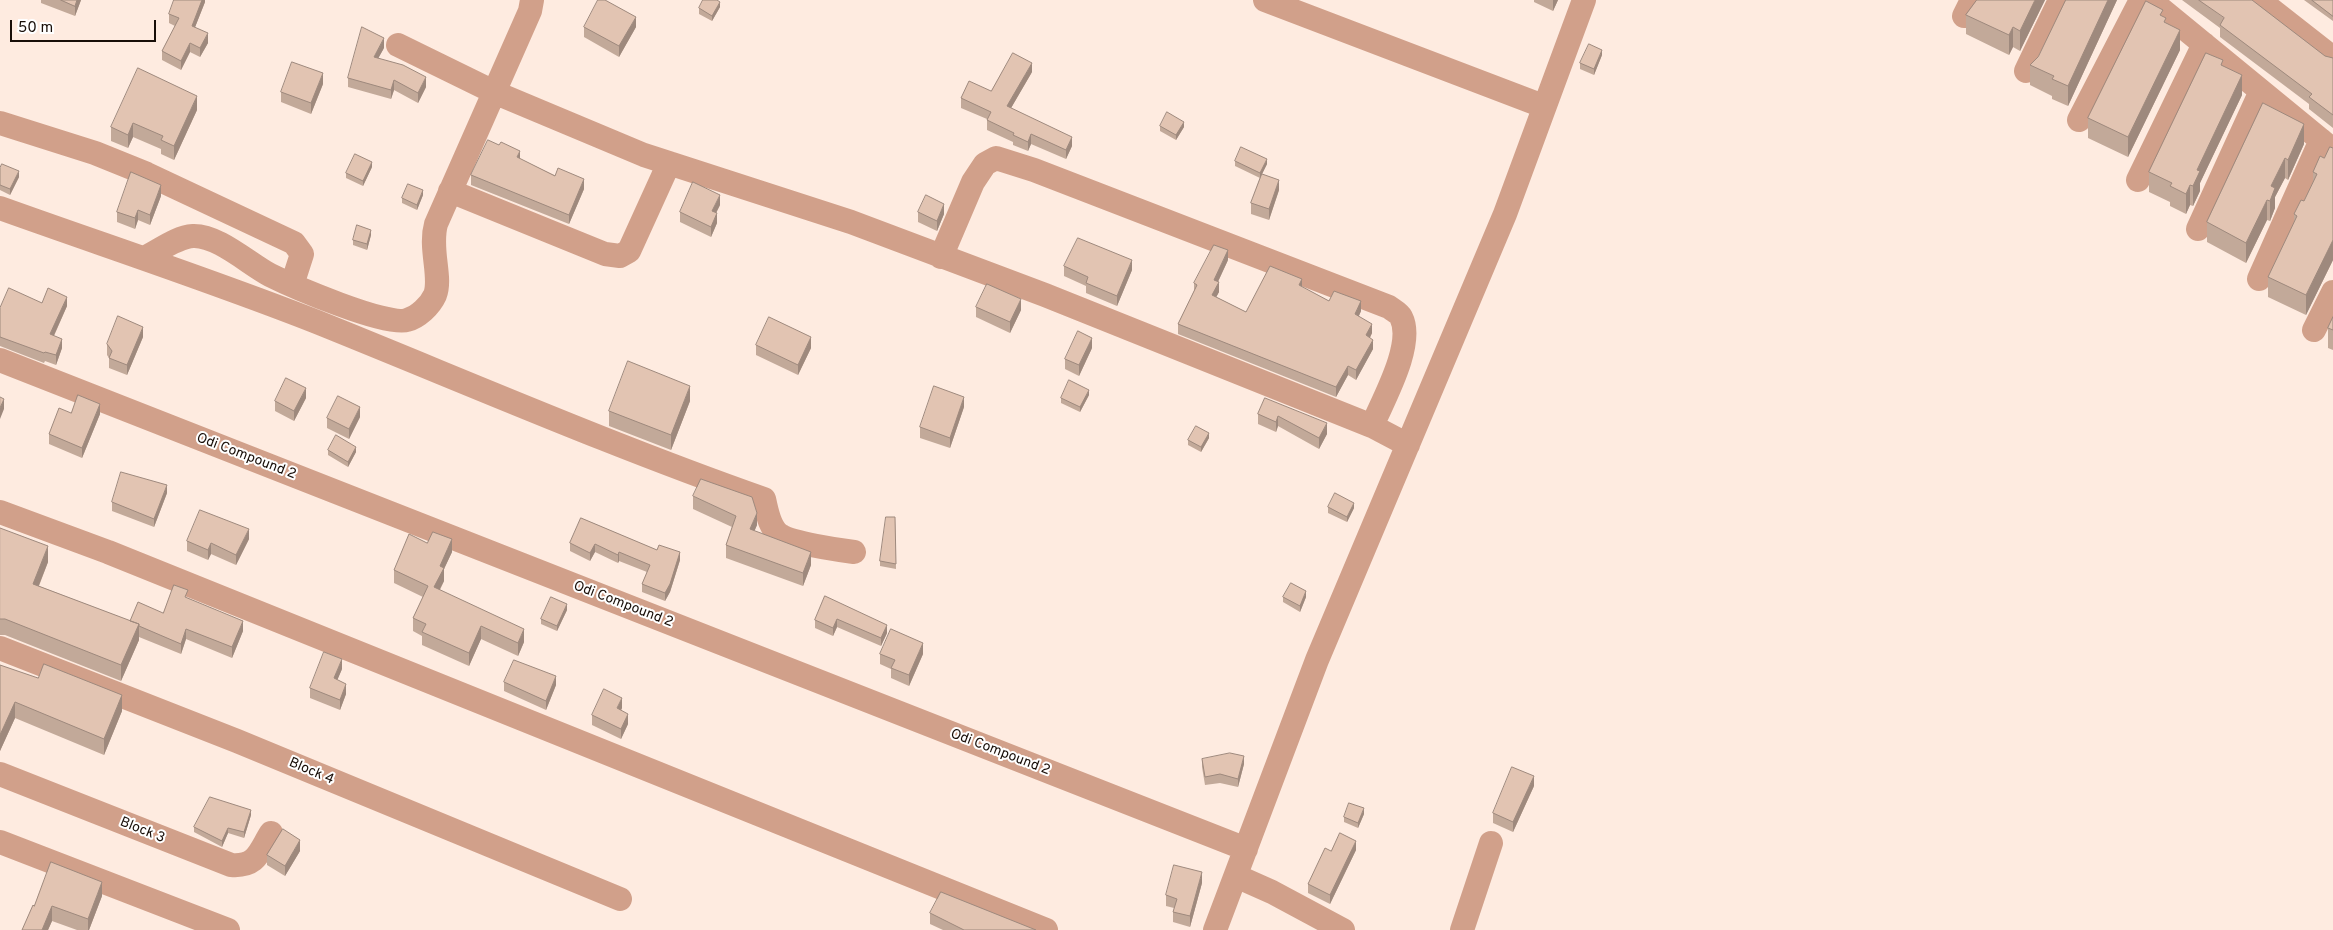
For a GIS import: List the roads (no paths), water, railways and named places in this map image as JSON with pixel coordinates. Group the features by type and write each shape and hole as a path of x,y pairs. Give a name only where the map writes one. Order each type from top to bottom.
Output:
{"street":[{"path":"144,258 177,241 192,236 209,238 270,275 292,285 394,322 406,321 419,314 434,296 438,286 432,236 450,191 496,92 530,11 532,0"},
{"path":"1265,0 1543,106"},
{"path":"1215,930 1317,660 1505,214 1543,106 1584,0"},
{"path":"2026,71 2060,0"},
{"path":"2079,120 2141,0"},
{"path":"2150,0 2327,145 2259,279"},
{"path":"2259,0 2333,58"},
{"path":"2138,180 2204,44"},
{"path":"398,45 496,92 644,155 851,222 1045,295 1372,426 1408,445"},
{"path":"2198,229 2261,91"},
{"path":"0,123 95,153 294,243 302,254 292,285"},
{"path":"941,257 973,182 985,164 996,158 1034,170 1389,307 1400,316 1405,328 1403,353 1372,426"},
{"path":"450,191 605,254 620,256 628,251 669,163"},
{"path":"0,208 144,258 315,322 597,438 764,500 768,519 780,536 822,548 854,552"},
{"path":"231,290 270,275"},
{"path":"2314,330 2333,292"},
{"name":"Odi Compound 2","path":"0,360 1246,849"},
{"path":"0,512 126,560 1046,930"},
{"name":"Block 4","path":"0,648 237,741 620,899"},
{"name":"Block 3","path":"0,774 231,865 243,866 250,864 271,833"},
{"path":"0,842 228,930"},
{"path":"1462,930 1491,843"},
{"path":"1236,876 1343,930"}]}
